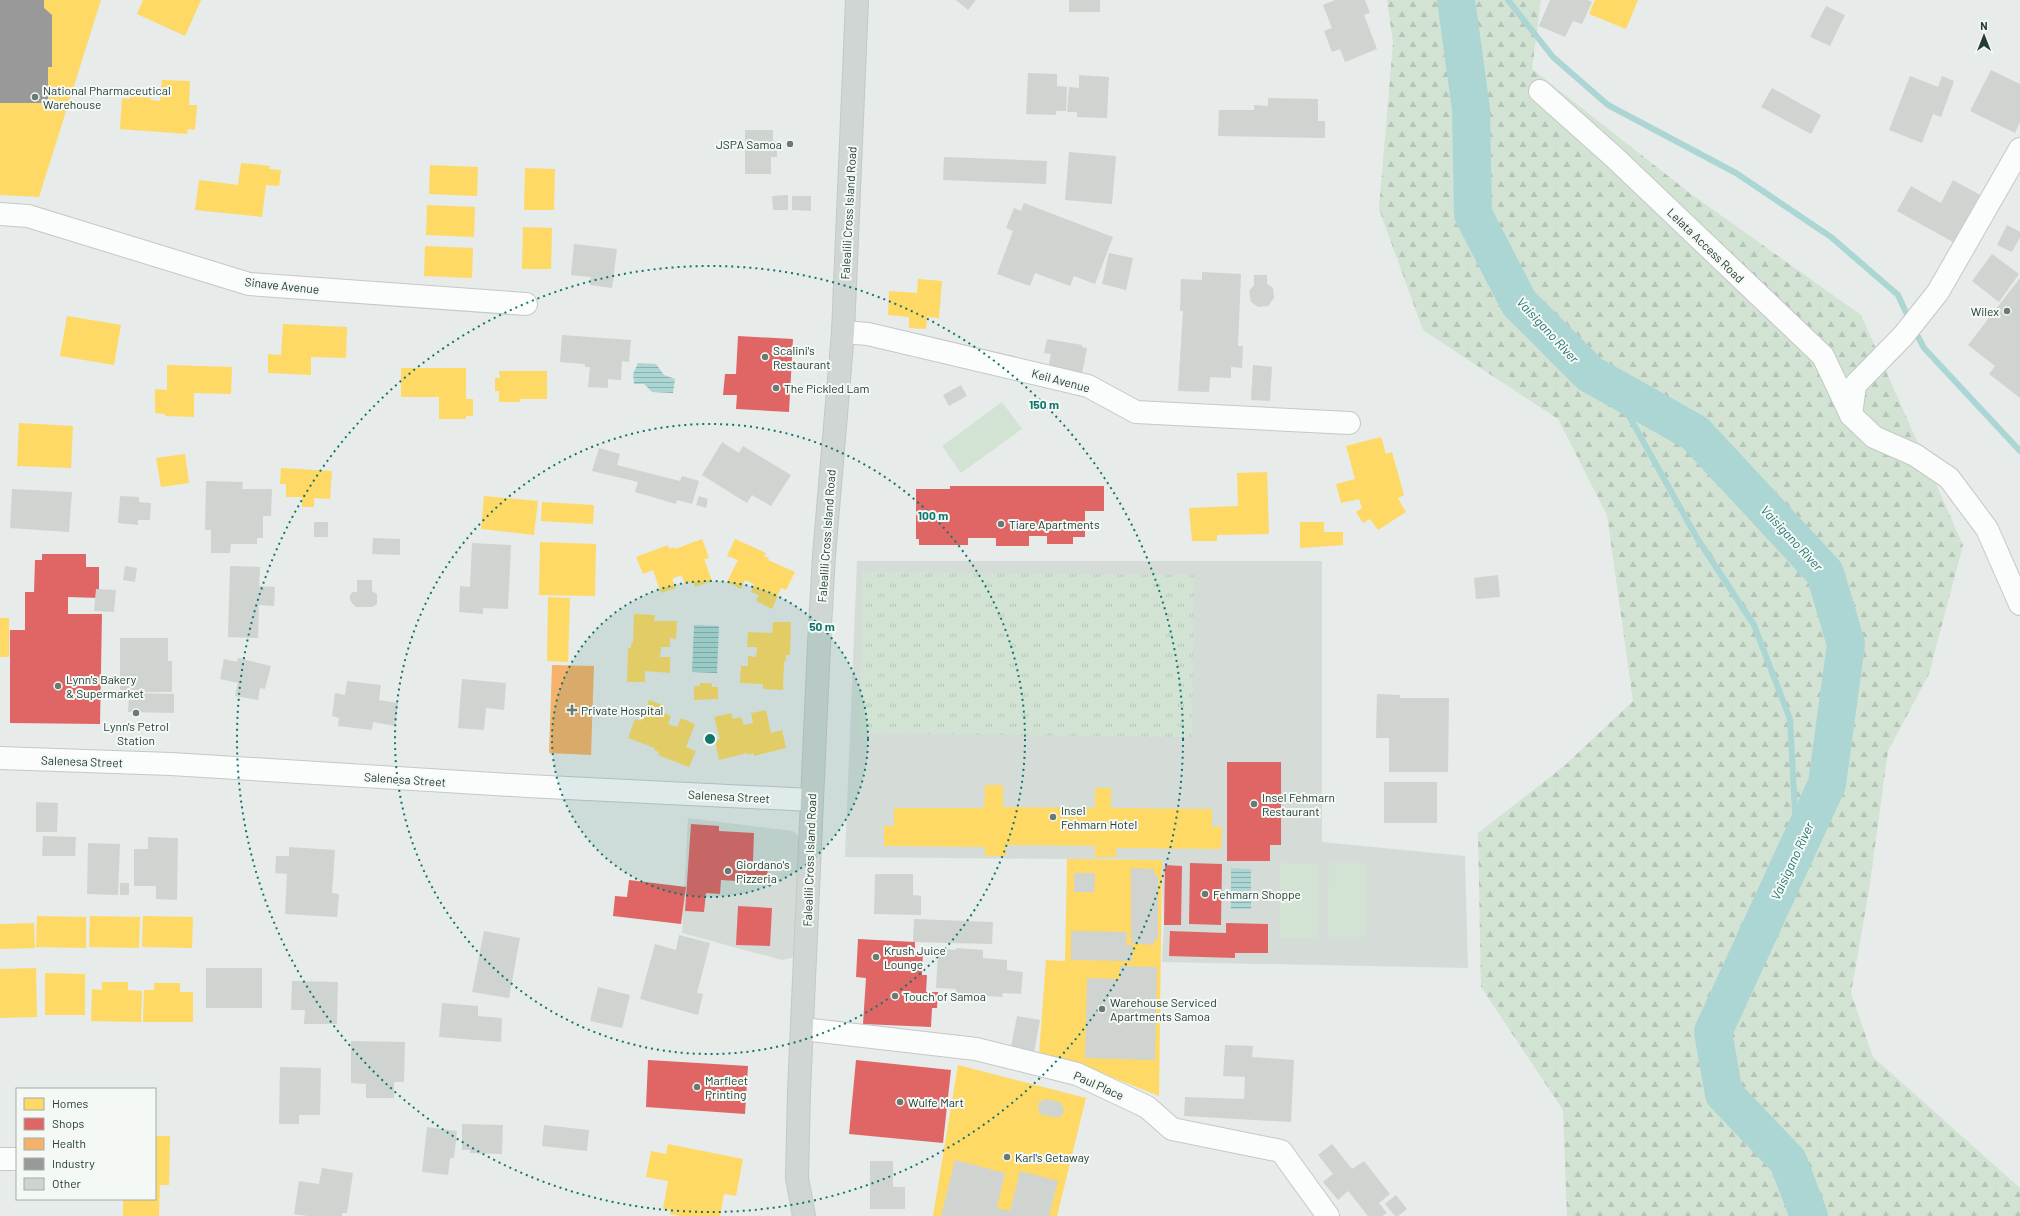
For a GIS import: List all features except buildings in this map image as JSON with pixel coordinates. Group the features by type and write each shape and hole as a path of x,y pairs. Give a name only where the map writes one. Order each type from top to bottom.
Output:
{"main road":[{"name":"Falealili Cross Island Road","path":"804,1216 797,1178 799,1091 803,1028 811,800 824,556 843,332 857,0"}],"street":[{"name":"Lelata Access Road","path":"1540,91 1614,157 1822,356 1851,415 1874,437 1915,455 1949,478 1986,529 2020,604"},
{"path":"1851,415 1855,385 1903,336 1938,292 2020,149"},
{"name":"Sinave Avenue","path":"0,214 28,216 249,284 526,304"},
{"name":"Keil Avenue","path":"843,332 868,334 1088,386 1136,412 1349,423"},
{"name":"Salenesa Street","path":"0,758 171,764 527,786 811,800"},
{"name":"Paul Place","path":"803,1028 976,1049 1077,1074 1147,1107 1172,1129 1281,1151 1328,1216"},
{"path":"0,1158 16,1159"}],"shaded area":[{"name":"Insel Fehmarn Hotel","path":"857,561 1322,561 1322,842 1465,856 1468,968 1162,962 1164,925 1161,860 845,857"},
{"path":"688,818 793,831 803,840 795,957 782,960 682,933"}],"green space":[{"path":"1387,0 1541,0 1532,69 1691,194 1861,315 1963,545 1929,674 1888,751 1869,890 1851,993 1873,1057 2020,1188 2020,1216 1567,1216 1563,1110 1481,987 1478,833 1563,767 1633,701 1607,515 1558,419 1423,330 1379,209 1393,43"},
{"path":"1002,402 1022,429 961,473 942,446"},
{"path":"862,572 1194,575 1192,737 860,733"},
{"path":"1280,863 1317,864 1317,938 1280,938"},
{"path":"1329,863 1366,863 1365,937 1328,937"}],"water":[{"path":"638,363 656,364 664,375 675,379 673,393 652,392 644,384 634,384 633,374"},
{"path":"694,625 719,626 717,673 692,672"},
{"path":"1231,868 1251,869 1251,909 1231,909"}],"waterway":[{"name":"Vaisigano River","path":"1456,0 1471,109 1473,214 1519,303 1590,374 1695,433 1825,573 1846,644 1827,784 1713,1032 1724,1094 1788,1161 1809,1216"},
{"path":"1508,0 1553,57 1608,105 1736,173 1831,237 1898,295 1910,321"},
{"path":"1914,329 1924,348 2020,451"},
{"path":"1590,374 1629,416 1697,538 1754,625 1790,719 1797,849"}],"place":[{"name":"National Pharmaceutical Warehouse","path":"35,97"},
{"name":"JSPA Samoa","path":"790,144"},
{"name":"Wilex","path":"2007,311"},
{"name":"Scalini's Restaurant","path":"765,357"},
{"name":"The Pickled Lam","path":"776,388"},
{"name":"Tiare Apartments","path":"1001,524"},
{"name":"Lynn's Bakery & Supermarket","path":"58,686"},
{"name":"Private Hospital","path":"572,710"},
{"name":"Lynn's Petrol Station","path":"136,713"},
{"name":"Insel Fehmarn Restaurant","path":"1254,804"},
{"name":"Insel Fehmarn Hotel","path":"1053,817"},
{"name":"Giordano's Pizzeria","path":"728,871"},
{"name":"Fehmarn Shoppe","path":"1205,894"},
{"name":"Krush Juice Lounge","path":"876,957"},
{"name":"Touch of Samoa","path":"895,996"},
{"name":"Warehouse Serviced Apartments Samoa","path":"1102,1009"},
{"name":"Marfleet Printing","path":"697,1087"},
{"name":"Wulfe Mart","path":"900,1102"},
{"name":"Karl's Getaway","path":"1007,1157"}]}
